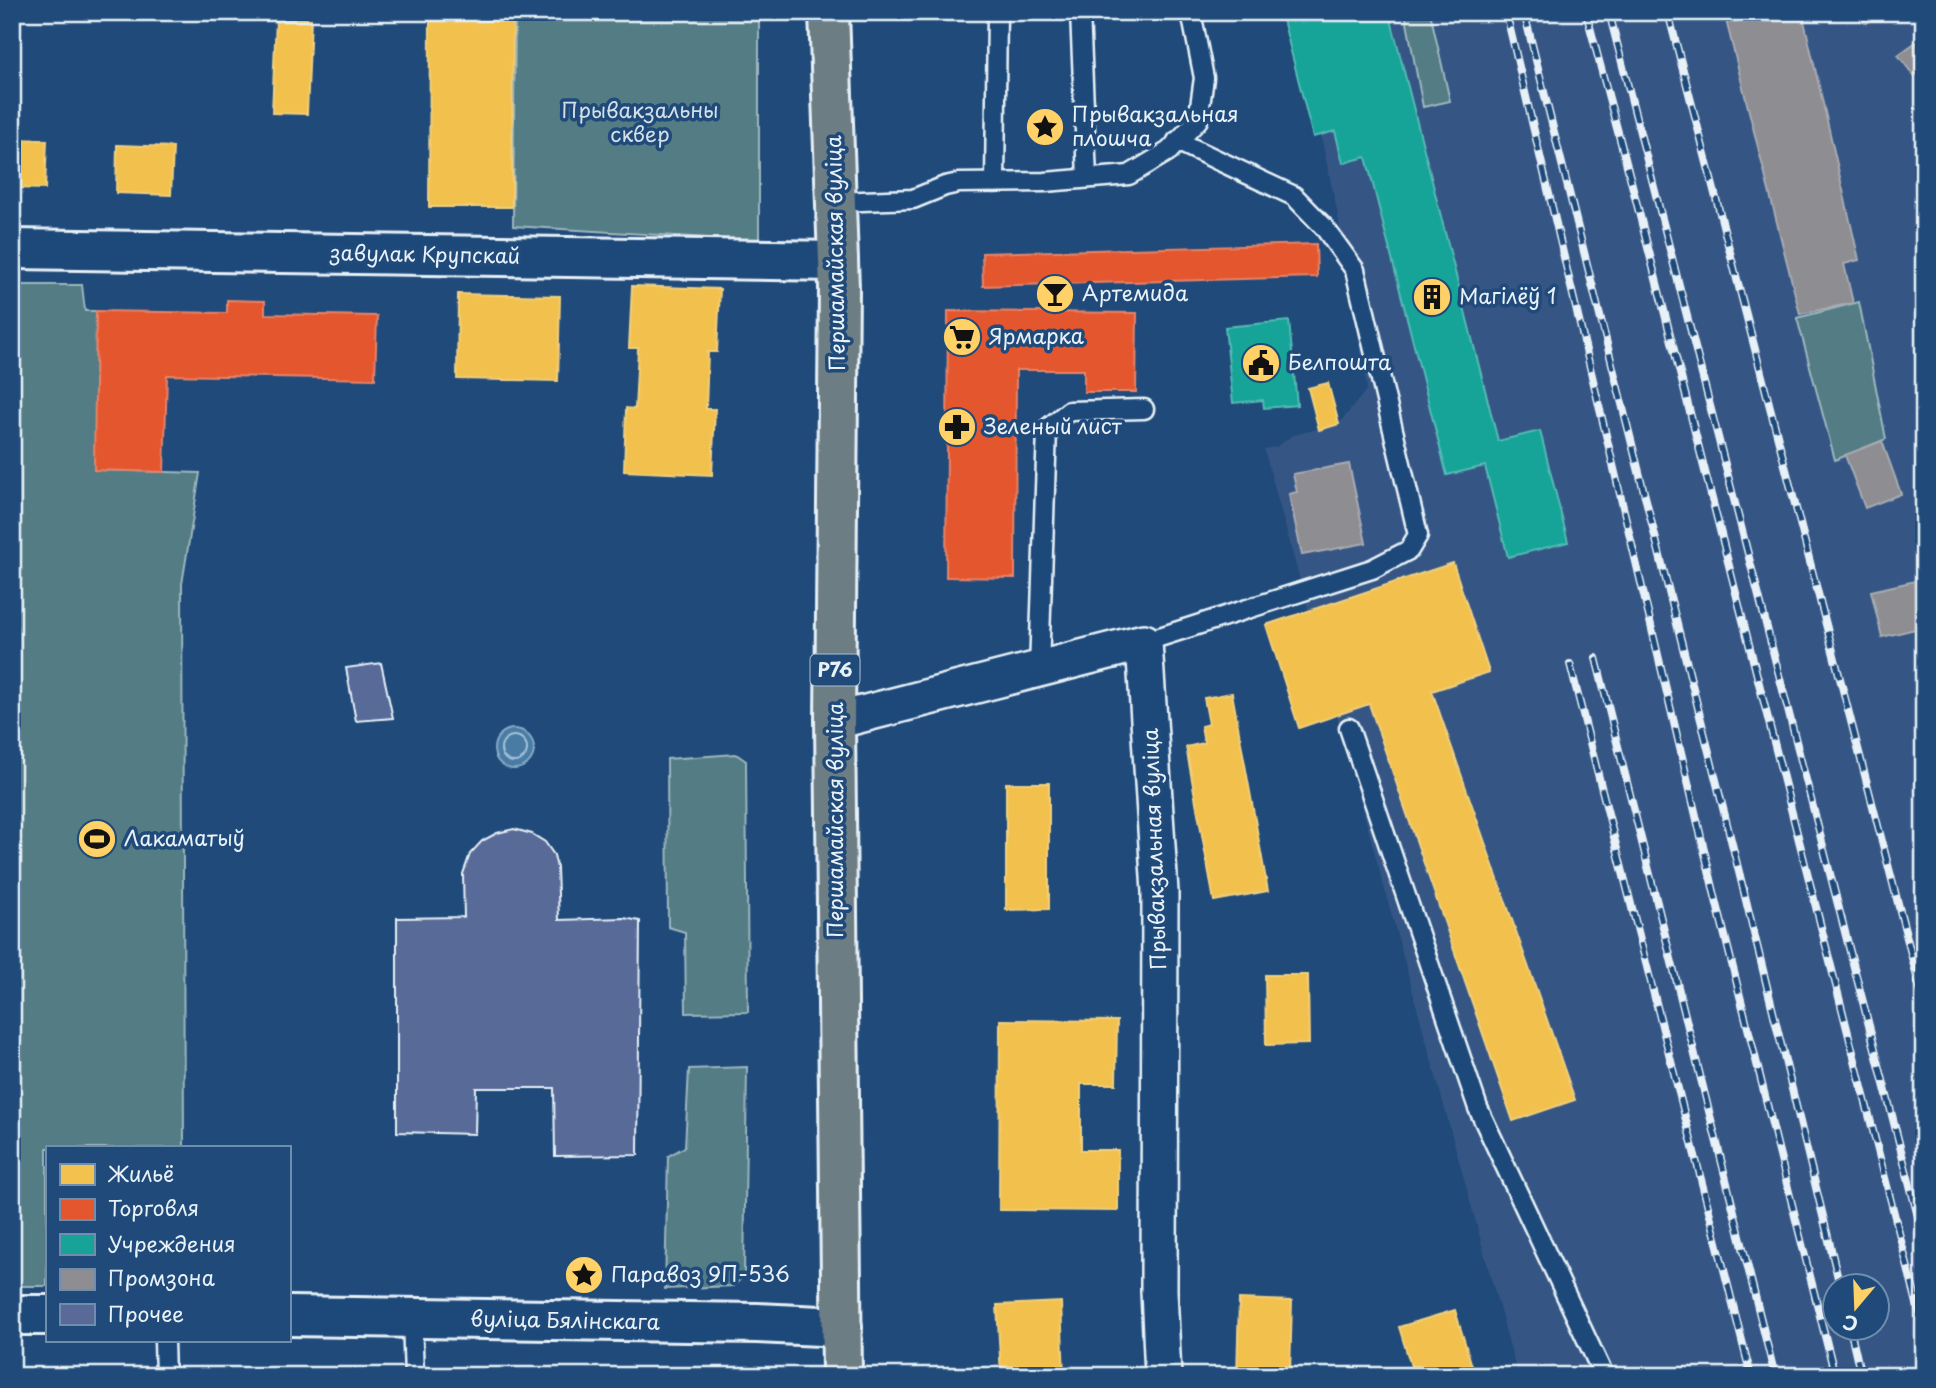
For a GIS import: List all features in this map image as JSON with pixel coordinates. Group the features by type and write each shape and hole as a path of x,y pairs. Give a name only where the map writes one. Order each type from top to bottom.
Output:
{"main road":[{"name":"Першамайская вуліца","path":"830,12 838,261 835,721 842,1376"},
{"name":"завулак Крупскай","path":"12,249 838,261"},
{"path":"12,1315 46,1315"},
{"name":"вуліца Бялінскага","path":"290,1316 842,1327"}],"street":[{"path":"835,721 1144,642"},
{"name":"Прывакзальная вуліца","path":"1144,642 1160,892 1159,1291 1163,1376"}],"lane":[{"path":"995,183 997,12"},
{"path":"1080,12 1087,178"},
{"path":"837,202 912,200 944,186 959,183 1129,175 1169,151 1198,120 1204,78 1191,12"},
{"path":"1144,642 1372,569 1409,550 1418,535 1355,270 1325,227 1294,196 1177,141"},
{"path":"1039,670 1047,429 1069,411 1144,410"},
{"path":"1349,728 1478,1108 1604,1376"},
{"path":"412,1319 414,1376"},
{"path":"164,1342 164,1376"}],"shaded area":[{"path":"1294,12 1924,12 1924,1376 1518,1376 1264,449 1276,447 1293,435 1339,424 1367,389 1338,215"}],"green space":[{"name":"Прывакзальны сквер","path":"515,12 759,12 759,241 513,226"},
{"path":"1405,12 1430,12 1450,101 1423,107"},
{"name":"Лакаматыў","path":"12,285 82,285 85,311 96,311 95,470 200,473 182,584 184,1146 46,1146 46,1286 12,1286"},
{"path":"1859,302 1886,439 1835,460 1797,318"},
{"path":"736,754 746,761 748,1012 686,1013 685,932 668,927 667,759"},
{"path":"747,1067 744,1276 733,1286 665,1289 668,1156 685,1147 689,1069"}],"water":[{"path":"514,729 522,730 528,735 533,741 533,757 528,763 522,768 514,769 506,768 500,763 495,757 494,749 495,741 500,735 506,730"}],"building: Жильё":[{"path":"430,12 513,12 512,207 429,207"},
{"path":"276,18 311,19 307,114 272,113"},
{"path":"12,139 47,140 45,189 12,188"},
{"path":"117,145 173,147 171,195 116,193"},
{"path":"632,286 720,289 717,352 708,352 706,409 715,409 712,475 624,471 626,408 635,409 638,348 629,348"},
{"path":"458,294 560,296 558,381 457,379"},
{"path":"1328,383 1339,424 1319,430 1308,388"},
{"path":"1453,563 1489,672 1432,691 1575,1100 1513,1121 1369,704 1299,728 1266,625"},
{"path":"1232,693 1268,891 1214,901 1186,747 1204,743 1201,726 1209,724 1204,698"},
{"path":"1006,783 1049,783 1049,909 1006,910"},
{"path":"1265,975 1308,975 1309,1044 1266,1045"},
{"path":"1000,1020 1117,1021 1116,1084 1081,1084 1081,1150 1118,1150 1118,1211 999,1210"},
{"path":"1239,1299 1292,1301 1290,1376 1237,1376"},
{"path":"1061,1302 1064,1376 1001,1376 997,1305"},
{"path":"1455,1310 1475,1376 1414,1376 1399,1327"}],"building: Торговля":[{"path":"1316,244 1317,277 983,286 982,253"},
{"path":"227,300 265,301 265,314 377,316 375,379 167,375 164,472 94,470 96,311 227,313"},
{"path":"948,311 1137,313 1136,392 1084,392 1084,370 1016,370 1015,578 946,577"}],"building: Учреждения":[{"name":"Магілёў 1","path":"1281,12 1389,12 1498,441 1540,431 1568,542 1508,557 1485,466 1447,475 1366,157 1343,163 1335,131 1313,137"},
{"name":"Белпошта","path":"1289,321 1297,405 1264,408 1263,400 1233,403 1225,327"}],"building: Промзона":[{"path":"1724,12 1802,12 1859,260 1844,264 1853,303 1800,314"},
{"path":"1858,12 1880,12 1866,23"},
{"path":"1916,42 1924,52 1924,69 1914,76 1898,55"},
{"path":"1882,441 1901,494 1865,508 1845,455"},
{"path":"1349,464 1366,543 1302,555 1289,494 1297,492 1293,474"},
{"path":"1924,579 1924,627 1882,637 1871,591"}],"building: Прочее":[{"path":"381,663 393,718 356,721 346,668"},
{"path":"514,829 532,834 545,842 554,855 559,920 624,918 640,921 638,1155 555,1156 554,1088 476,1088 475,1134 397,1132 397,918 464,917 463,874 470,854 482,841 497,833"}],"railway":[{"path":"1506,12 1715,896 1835,1376"},
{"path":"1524,12 1837,1272"},
{"path":"1586,12 1924,1331"},
{"path":"1609,12 1924,1240"},
{"path":"1668,12 1924,1004"},
{"path":"1596,658 1775,1376"},
{"path":"1570,664 1751,1376"},
{"path":"1853,1342 1861,1376"}],"place":[{"name":"Прывакзальная плошча","path":"1045,127"},
{"name":"Артемида","path":"1055,294"},
{"name":"Магілёў 1","path":"1432,297"},
{"name":"Ярмарка","path":"962,337"},
{"name":"Белпошта","path":"1261,363"},
{"name":"Зеленый лист","path":"957,427"},
{"name":"Лакаматыў","path":"97,839"},
{"name":"Паравоз 9П-536","path":"584,1275"}]}
